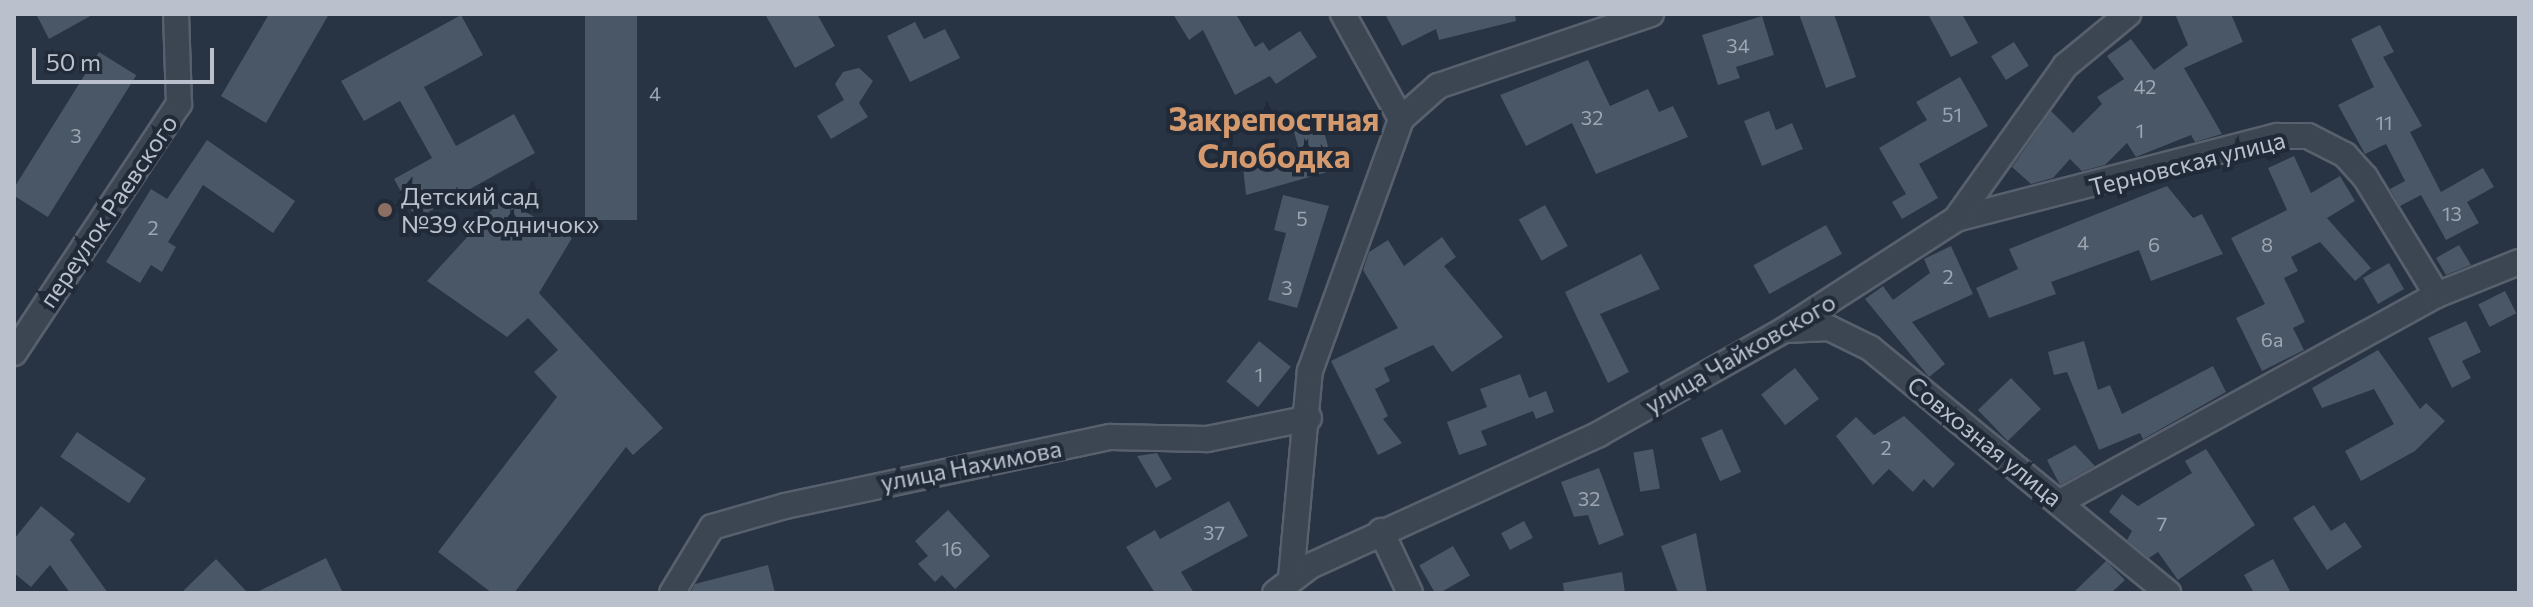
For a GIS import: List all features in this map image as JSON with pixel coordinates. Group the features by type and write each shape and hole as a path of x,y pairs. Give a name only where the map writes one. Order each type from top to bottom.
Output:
{"street":[{"name":"переулок Раевского","path":"14,353 179,104 176,14"},
{"path":"1343,14 1401,119"},
{"path":"1283,586 1309,418 1314,357 1401,119 1438,86 1651,14"},
{"name":"улица Чайковского","path":"1283,586 1381,531 1599,434 1784,330 1956,219 2065,66 2128,14"},
{"name":"Терновская улица","path":"1956,219 2277,136 2308,136 2345,155 2365,177 2437,295"},
{"path":"2062,501 2437,295 2519,262"},
{"name":"Совхозная улица","path":"1784,330 1829,328 1870,348 2062,501 2168,593"},
{"name":"улица Нахимова","path":"672,593 712,527 785,506 1111,437 1207,439 1309,418"},
{"path":"1381,531 1410,593"}],"building":[{"path":"36,14 94,14 49,39"},
{"path":"269,14 329,14 266,123 221,96"},
{"path":"585,14 637,14 637,220 585,220"},
{"path":"765,14 817,14 835,46 795,68"},
{"path":"1173,14 1236,14 1255,47 1263,42 1269,51 1300,31 1317,57 1276,84 1270,76 1235,95 1203,30 1189,40"},
{"path":"1385,14 1515,14 1516,21 1439,40 1436,29 1402,46"},
{"path":"1799,14 1834,14 1856,77 1826,88"},
{"path":"1928,14 1962,14 1978,43 1951,57"},
{"path":"2175,14 2231,14 2243,42 2184,68 2222,134 2195,142 2191,135 2136,157 2127,143 2105,165 2082,171 2070,159 2053,178 2031,184 2012,167 2051,111 2073,133 2102,104 2097,97 2124,79 2107,56 2131,39 2154,70 2188,45"},
{"path":"461,15 483,55 424,87 456,146 514,114 535,153 416,219 394,179 432,158 400,101 364,121 341,81"},
{"path":"1762,16 1774,55 1736,67 1740,78 1718,85 1702,35"},
{"path":"915,22 924,39 945,29 960,58 910,82 887,36"},
{"path":"2380,25 2394,52 2383,57 2422,126 2410,132 2441,192 2483,168 2494,187 2467,202 2479,223 2446,240 2421,195 2400,206 2390,189 2405,181 2386,144 2365,154 2338,105 2374,87 2351,39"},
{"path":"2014,42 2029,66 2006,80 1991,56"},
{"path":"99,52 136,75 48,217 14,196 14,188"},
{"path":"1588,60 1610,106 1648,89 1659,112 1673,106 1688,137 1596,174 1572,123 1526,146 1500,95"},
{"path":"859,68 873,81 859,103 868,117 831,139 817,116 844,100 835,84 843,72"},
{"path":"1960,77 1988,126 1919,164 1938,198 1902,219 1892,202 1906,194 1879,148 1927,120 1916,102"},
{"path":"1769,111 1776,130 1792,123 1803,149 1762,166 1744,121"},
{"path":"1320,117 1331,157 1350,154 1352,165 1246,195 1243,167 1302,160 1292,125"},
{"path":"207,140 295,201 273,233 203,185 168,242 176,247 162,272 151,265 140,283 106,262 151,189 167,199"},
{"path":"2294,156 2311,193 2340,176 2355,201 2327,218 2371,268 2355,281 2320,242 2291,257 2298,271 2284,278 2305,322 2293,328 2304,350 2262,371 2236,318 2265,304 2231,238 2287,210 2268,168"},
{"path":"2167,186 2193,218 2202,214 2223,254 2151,281 2139,250 2051,282 2056,294 1989,318 1976,288 2018,269 2009,249"},
{"path":"1283,195 1329,206 1297,308 1268,300 1286,233 1274,230"},
{"path":"502,199 572,238 539,293 663,428 633,455 626,447 514,593 492,593 438,552 557,397 534,372 558,350 528,318 507,337 427,281"},
{"path":"1545,205 1568,246 1542,261 1519,220"},
{"path":"1826,225 1842,254 1769,294 1753,265"},
{"path":"1442,237 1456,257 1444,266 1503,337 1452,372 1433,345 1384,368 1390,381 1375,389 1388,416 1383,419 1402,443 1378,455 1331,361 1398,328 1363,270 1369,252 1388,240 1404,266"},
{"path":"2459,245 2471,265 2446,275 2436,258"},
{"path":"1951,246 1973,294 1912,322 1945,364 1929,377 1865,299 1883,286 1893,300 1930,273 1924,259"},
{"path":"1641,254 1660,289 1600,314 1629,372 1608,383 1565,292"},
{"path":"2389,263 2404,289 2378,304 2363,278"},
{"path":"2505,291 2516,313 2490,327 2478,305"},
{"path":"2466,321 2481,352 2462,361 2471,378 2452,388 2428,338"},
{"path":"1259,341 1291,367 1258,407 1226,381"},
{"path":"2084,341 2098,390 2110,385 2122,414 2213,366 2226,392 2143,439 2140,433 2099,450 2067,372 2054,375 2048,352"},
{"path":"2378,350 2420,409 2426,403 2445,421 2415,451 2361,481 2345,451 2394,424 2374,389 2322,408 2312,388"},
{"path":"1795,368 1819,399 1785,425 1761,394"},
{"path":"1520,374 1529,398 1546,391 1554,412 1536,419 1533,411 1481,431 1487,445 1459,455 1447,422 1487,407 1480,389"},
{"path":"2011,378 2041,409 2008,441 1978,410"},
{"path":"1904,416 1955,464 1933,488 1924,479 1913,492 1889,469 1873,485 1836,436 1856,417 1874,435"},
{"path":"1722,429 1741,472 1720,481 1701,438"},
{"path":"77,432 146,478 129,503 60,457"},
{"path":"2075,445 2095,466 2060,485 2047,460"},
{"path":"1653,449 1660,488 1640,492 1633,452"},
{"path":"2206,449 2255,525 2178,580 2158,552 2149,558 2127,540 2132,531 2109,512 2122,494 2138,506 2192,473 2185,461"},
{"path":"1157,453 1172,479 1156,488 1137,456"},
{"path":"1599,468 1624,535 1599,545 1588,515 1574,517 1561,482"},
{"path":"1229,501 1248,536 1181,572 1194,593 1155,593 1126,547 1155,530 1160,539"},
{"path":"2314,505 2331,531 2345,522 2362,547 2327,570 2293,518"},
{"path":"41,506 75,534 70,540 108,593 70,593 50,565 31,587 14,573 14,539"},
{"path":"948,510 990,556 955,589 942,575 935,582 918,564 928,556 915,541"},
{"path":"1524,521 1533,538 1510,550 1501,533"},
{"path":"1696,533 1707,593 1678,593 1661,546"},
{"path":"1453,546 1470,575 1435,593 1419,566"},
{"path":"326,558 343,593 255,593"},
{"path":"216,559 248,593 181,593"},
{"path":"2273,559 2291,593 2254,593 2244,575"},
{"path":"2106,561 2125,580 2111,593 2073,593"},
{"path":"768,565 775,593 690,593 695,584"},
{"path":"1622,572 1625,593 1564,593 1563,583"}],"place":[{"name":"Детский сад №39 «Родничок»","path":"385,210"}],"district":[{"name":"Закрепостная Слободка","path":"1274,138"}]}
